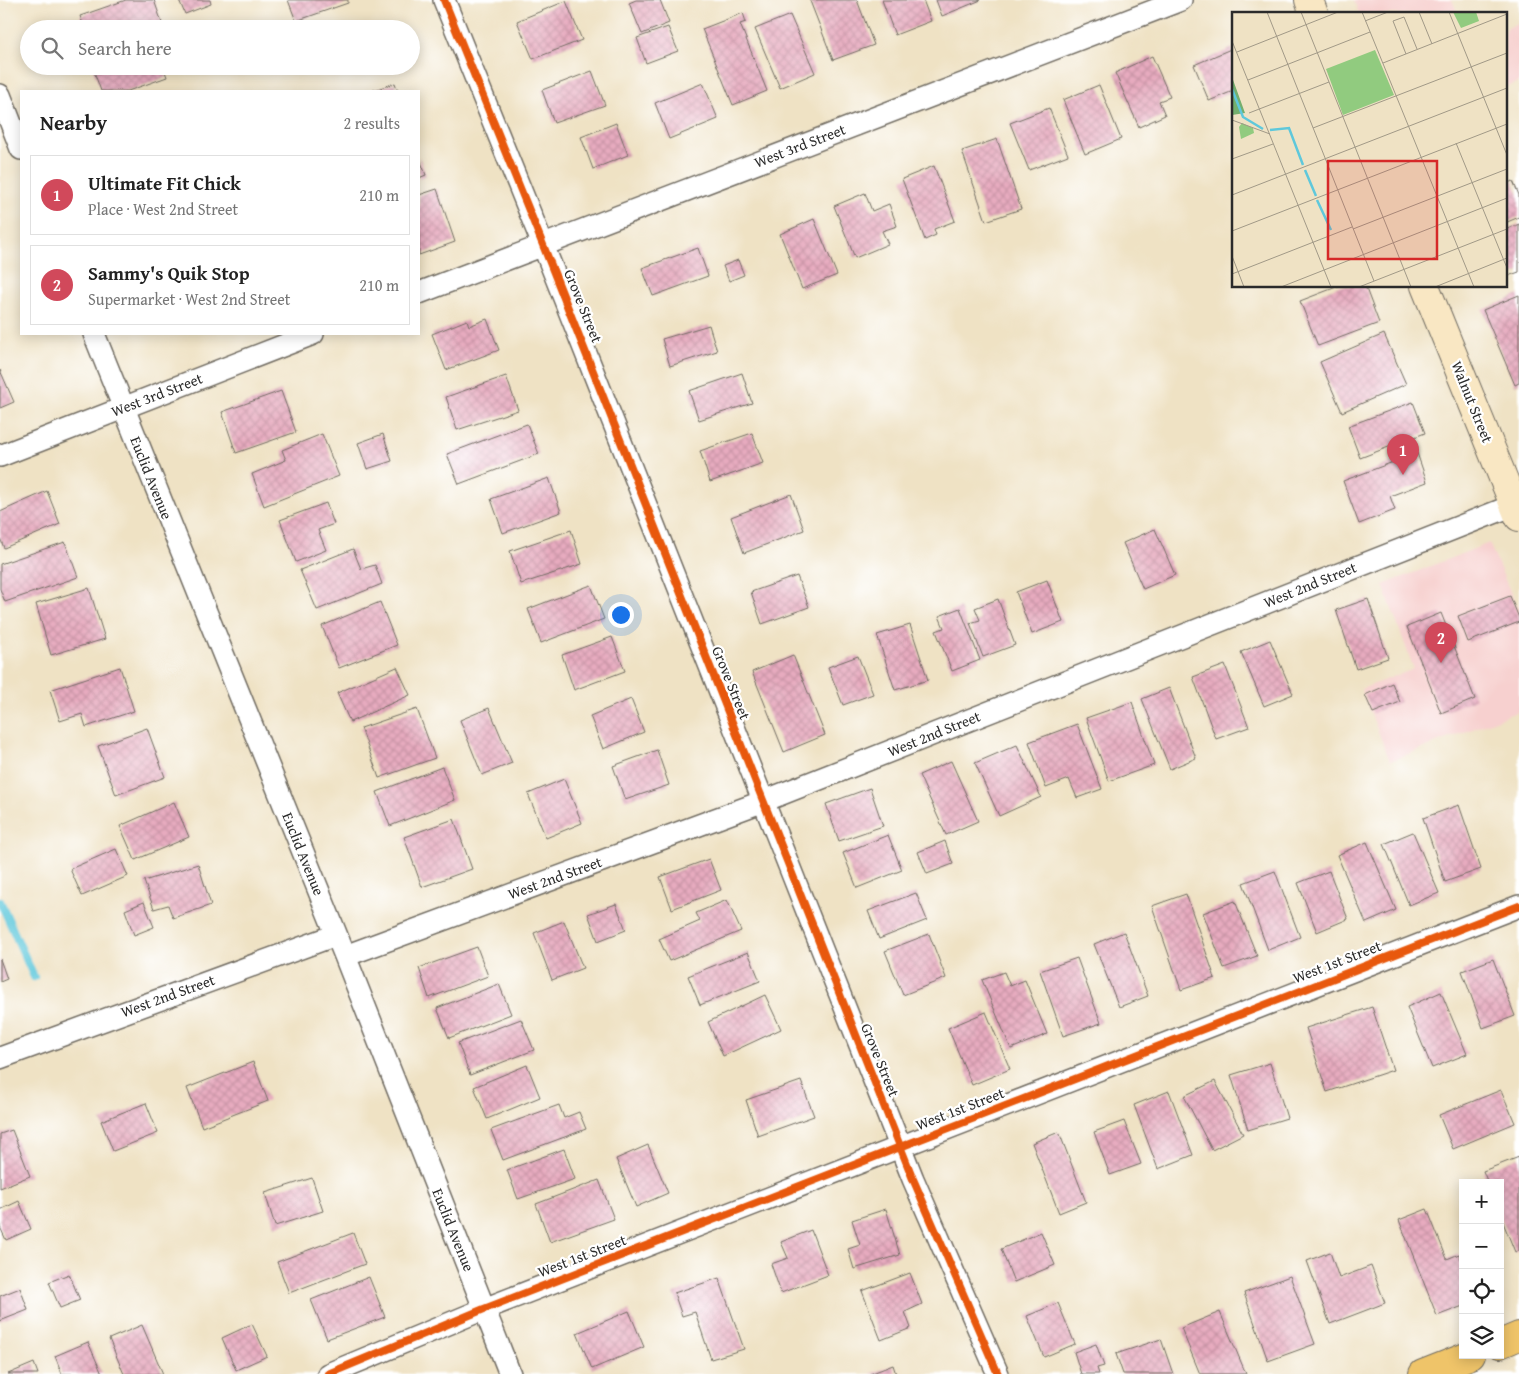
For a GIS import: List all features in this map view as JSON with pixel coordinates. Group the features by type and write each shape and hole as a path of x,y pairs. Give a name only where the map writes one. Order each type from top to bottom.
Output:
{"main road":[{"path":"1504,1342 1519,1336"},
{"path":"1423,1374 1461,1359"}],"street":[{"name":"Grove Street","path":"444,0 900,1147 998,1374"},
{"name":"West 3rd Street","path":"420,293 1181,0"},
{"path":"1309,0 1313,12"},
{"path":"0,95 20,146"},
{"name":"Walnut Street","path":"1426,288 1517,508"},
{"name":"Euclid Avenue","path":"94,335 345,956 510,1374"},
{"name":"West 3rd Street","path":"0,456 310,335"},
{"name":"West 2nd Street","path":"345,956 764,801 1517,508"},
{"name":"West 1st Street","path":"328,1374 484,1309 1519,906"},
{"name":"West 2nd Street","path":"0,1058 336,935"}],"shaded area":[{"path":"1354,0 1452,0 1457,12 1358,12"},
{"path":"1519,23 1519,82 1506,88 1506,29"},
{"path":"1489,543 1519,612 1519,711 1390,761 1361,689 1414,669 1383,585"}],"building":[{"path":"126,0 154,0 161,20 82,20 80,16"},
{"path":"179,0 210,0 211,4 185,14"},
{"path":"288,0 348,0 348,3 296,20"},
{"path":"636,0 660,0 669,23 642,34 629,3"},
{"path":"857,0 874,45 833,60 810,1"},
{"path":"882,0 923,0 931,21 895,35"},
{"path":"936,0 981,0 942,16"},
{"path":"566,1 582,40 533,59 517,21"},
{"path":"743,13 746,22 740,24 767,91 733,105 702,29"},
{"path":"790,15 815,73 780,88 755,29"},
{"path":"668,27 678,51 646,63 637,38"},
{"path":"1232,48 1232,91 1209,101 1194,65"},
{"path":"1152,56 1170,97 1159,101 1165,115 1139,127 1115,73"},
{"path":"592,71 605,105 554,123 542,90"},
{"path":"95,75 166,75 167,77 131,90 101,90"},
{"path":"395,83 398,90 374,90"},
{"path":"703,83 718,119 669,139 655,103"},
{"path":"1099,85 1121,139 1085,154 1063,100"},
{"path":"1049,108 1068,155 1029,170 1010,123"},
{"path":"616,123 628,155 593,169 581,137"},
{"path":"997,139 1021,209 986,221 962,151"},
{"path":"420,160 426,175 420,178"},
{"path":"934,166 955,221 934,229 936,235 925,240 902,179"},
{"path":"1513,181 1519,195 1519,217 1506,223 1506,184"},
{"path":"437,189 455,242 420,255 420,195"},
{"path":"865,193 872,211 889,204 897,226 882,231 888,244 855,258 834,206"},
{"path":"814,219 837,275 802,289 780,234"},
{"path":"1519,224 1519,272 1506,277 1506,230"},
{"path":"698,248 708,276 653,296 642,268"},
{"path":"738,260 744,275 729,281 723,266"},
{"path":"1334,288 1366,288 1379,323 1318,346 1300,301"},
{"path":"1519,295 1519,383 1515,385 1483,310"},
{"path":"487,319 499,350 446,370 432,334 467,320 469,326"},
{"path":"709,325 717,351 670,366 662,339"},
{"path":"1384,334 1406,384 1342,412 1320,362"},
{"path":"0,370 14,402 0,408"},
{"path":"742,373 752,403 699,420 689,391"},
{"path":"506,376 518,410 457,430 446,397"},
{"path":"281,391 296,432 236,453 222,412"},
{"path":"1413,402 1425,433 1360,458 1348,426"},
{"path":"527,424 539,454 459,484 447,454"},
{"path":"752,433 763,463 710,482 700,451"},
{"path":"322,434 339,476 264,506 252,474 286,460 282,450"},
{"path":"383,434 392,461 367,469 358,443"},
{"path":"1417,453 1427,482 1390,496 1395,510 1359,524 1343,481"},
{"path":"549,478 561,512 503,533 491,499"},
{"path":"47,491 60,524 4,548 0,538 0,512"},
{"path":"791,494 804,530 744,553 731,517"},
{"path":"326,503 334,524 318,530 326,550 296,562 280,520"},
{"path":"1155,529 1175,575 1143,589 1123,543"},
{"path":"571,530 582,564 521,584 510,551"},
{"path":"65,542 78,577 5,602 0,589 0,564"},
{"path":"353,549 361,569 375,565 382,584 317,610 300,570"},
{"path":"797,576 809,607 762,624 751,592"},
{"path":"1047,580 1063,622 1032,634 1016,592"},
{"path":"591,585 604,619 541,643 528,609"},
{"path":"89,588 105,639 51,655 36,604"},
{"path":"1510,596 1519,622 1468,642 1458,616"},
{"path":"998,599 1015,645 983,657 970,623 980,620 975,608"},
{"path":"1368,599 1388,658 1356,669 1336,610"},
{"path":"380,602 397,645 339,668 322,626"},
{"path":"960,608 980,660 952,671 936,631 944,628 939,616"},
{"path":"1441,613 1475,699 1441,713 1407,627"},
{"path":"910,625 928,680 895,690 877,635"},
{"path":"612,637 625,671 574,690 562,655"},
{"path":"1270,640 1293,694 1264,706 1241,652"},
{"path":"793,655 825,735 784,752 752,672"},
{"path":"858,656 873,694 843,705 828,667"},
{"path":"1225,665 1249,727 1216,739 1193,677"},
{"path":"120,667 134,711 86,727 82,714 60,721 50,690"},
{"path":"397,667 410,695 350,722 337,693"},
{"path":"1392,683 1400,702 1373,713 1365,695"},
{"path":"1169,688 1196,758 1170,769 1142,699"},
{"path":"631,699 644,732 603,749 590,716"},
{"path":"1132,702 1154,765 1109,781 1086,718"},
{"path":"489,708 512,763 482,775 460,720"},
{"path":"417,709 435,758 379,778 361,728"},
{"path":"1077,724 1102,789 1077,798 1069,779 1046,788 1029,742"},
{"path":"147,728 165,777 116,795 98,746"},
{"path":"1017,745 1041,797 999,816 975,763"},
{"path":"657,750 669,785 625,800 613,766"},
{"path":"951,761 978,821 946,835 919,775"},
{"path":"442,767 455,800 390,826 377,792"},
{"path":"564,779 582,823 546,838 528,794"},
{"path":"870,788 883,826 839,841 826,804"},
{"path":"174,802 189,837 135,860 120,826"},
{"path":"1459,805 1481,869 1445,882 1423,818"},
{"path":"454,819 472,869 422,887 404,837"},
{"path":"1413,832 1439,893 1409,905 1384,844"},
{"path":"888,835 902,870 857,888 843,853"},
{"path":"945,841 953,864 927,874 918,852"},
{"path":"1367,842 1396,910 1366,923 1337,855"},
{"path":"116,849 128,876 82,896 70,869"},
{"path":"709,859 721,890 672,909 660,877"},
{"path":"198,864 211,905 173,918 168,905 154,909 144,881"},
{"path":"1275,871 1300,937 1268,950 1243,883"},
{"path":"1329,871 1348,919 1317,932 1298,883"},
{"path":"916,893 927,920 879,939 868,911"},
{"path":"1186,894 1215,978 1181,990 1152,906"},
{"path":"727,900 741,931 669,961 659,939 700,921 696,913"},
{"path":"1235,901 1257,956 1224,968 1203,913"},
{"path":"144,902 154,927 134,935 125,910"},
{"path":"616,904 626,930 598,941 588,914"},
{"path":"564,921 583,968 552,980 534,933"},
{"path":"1124,932 1148,996 1119,1007 1094,944"},
{"path":"929,934 946,978 903,995 885,951"},
{"path":"477,947 488,976 429,998 419,968"},
{"path":"748,952 760,981 700,1005 688,976"},
{"path":"1077,958 1101,1023 1063,1036 1040,971"},
{"path":"0,959 7,979 0,982"},
{"path":"1493,959 1515,1016 1483,1028 1462,971"},
{"path":"1004,972 1010,986 1025,980 1047,1034 1011,1049 982,980"},
{"path":"499,984 511,1014 449,1038 437,1008"},
{"path":"1441,992 1467,1054 1432,1068 1407,1007"},
{"path":"765,995 781,1029 723,1056 708,1022"},
{"path":"1372,1007 1393,1070 1327,1092 1306,1028"},
{"path":"986,1012 1010,1069 972,1085 948,1028"},
{"path":"521,1019 534,1050 470,1075 458,1043"},
{"path":"253,1062 268,1101 202,1127 187,1088"},
{"path":"1270,1063 1287,1118 1248,1130 1231,1075"},
{"path":"527,1065 540,1097 487,1119 474,1087"},
{"path":"801,1081 814,1116 758,1136 746,1100"},
{"path":"1215,1081 1243,1134 1212,1150 1184,1096"},
{"path":"1501,1090 1515,1123 1453,1149 1439,1115"},
{"path":"1169,1091 1193,1155 1158,1169 1134,1105"},
{"path":"146,1103 158,1133 113,1151 101,1121"},
{"path":"559,1105 564,1118 579,1112 586,1129 503,1160 491,1130"},
{"path":"1124,1121 1141,1164 1110,1175 1094,1132"},
{"path":"12,1130 30,1176 0,1188 0,1134"},
{"path":"1059,1132 1086,1202 1059,1213 1032,1143"},
{"path":"648,1145 668,1193 636,1207 616,1159"},
{"path":"564,1149 575,1179 518,1199 507,1170"},
{"path":"1519,1157 1519,1250 1515,1252 1504,1225 1504,1179 1486,1179 1483,1171"},
{"path":"312,1178 323,1211 275,1226 265,1193"},
{"path":"599,1180 614,1219 550,1242 536,1204"},
{"path":"19,1201 31,1229 6,1240 0,1227 0,1210"},
{"path":"886,1209 900,1255 854,1269 848,1249 860,1245 852,1220"},
{"path":"1427,1209 1447,1259 1459,1254 1459,1308 1437,1316 1399,1220"},
{"path":"811,1230 828,1275 781,1293 771,1264 788,1258 781,1242"},
{"path":"1041,1232 1055,1265 1014,1282 1001,1249"},
{"path":"353,1233 365,1264 289,1293 277,1262"},
{"path":"1330,1252 1339,1278 1371,1266 1385,1303 1330,1324 1307,1261"},
{"path":"910,1273 922,1304 905,1312 911,1328 881,1340 862,1291"},
{"path":"69,1274 80,1300 60,1308 49,1282"},
{"path":"1290,1276 1315,1344 1268,1361 1244,1293"},
{"path":"369,1277 385,1317 327,1339 311,1300"},
{"path":"719,1278 744,1349 711,1359 695,1312 682,1316 674,1293"},
{"path":"20,1288 28,1310 0,1321 0,1296"},
{"path":"1058,1303 1075,1344 1044,1357 1027,1316"},
{"path":"629,1311 644,1347 592,1369 577,1333"},
{"path":"1220,1312 1246,1374 1200,1374 1181,1328"},
{"path":"252,1324 267,1356 236,1370 222,1338"},
{"path":"142,1325 163,1374 124,1374 109,1339"},
{"path":"1161,1339 1173,1374 1123,1374 1116,1354"},
{"path":"88,1342 102,1374 62,1374 55,1356"},
{"path":"1096,1344 1104,1366 1097,1368 1099,1374 1081,1374 1074,1352"},
{"path":"34,1363 38,1374 8,1374"},
{"path":"893,1365 896,1374 870,1374"}],"waterway":[{"path":"0,901 34,977"}],"cycle path":[{"path":"444,0 913,1179 998,1374"},
{"path":"328,1374 484,1309 1519,906"}],"place":[{"name":"Ultimate Fit Chick","path":"1403,475"},
{"name":"Sammy's Quik Stop","path":"1441,663"}]}
